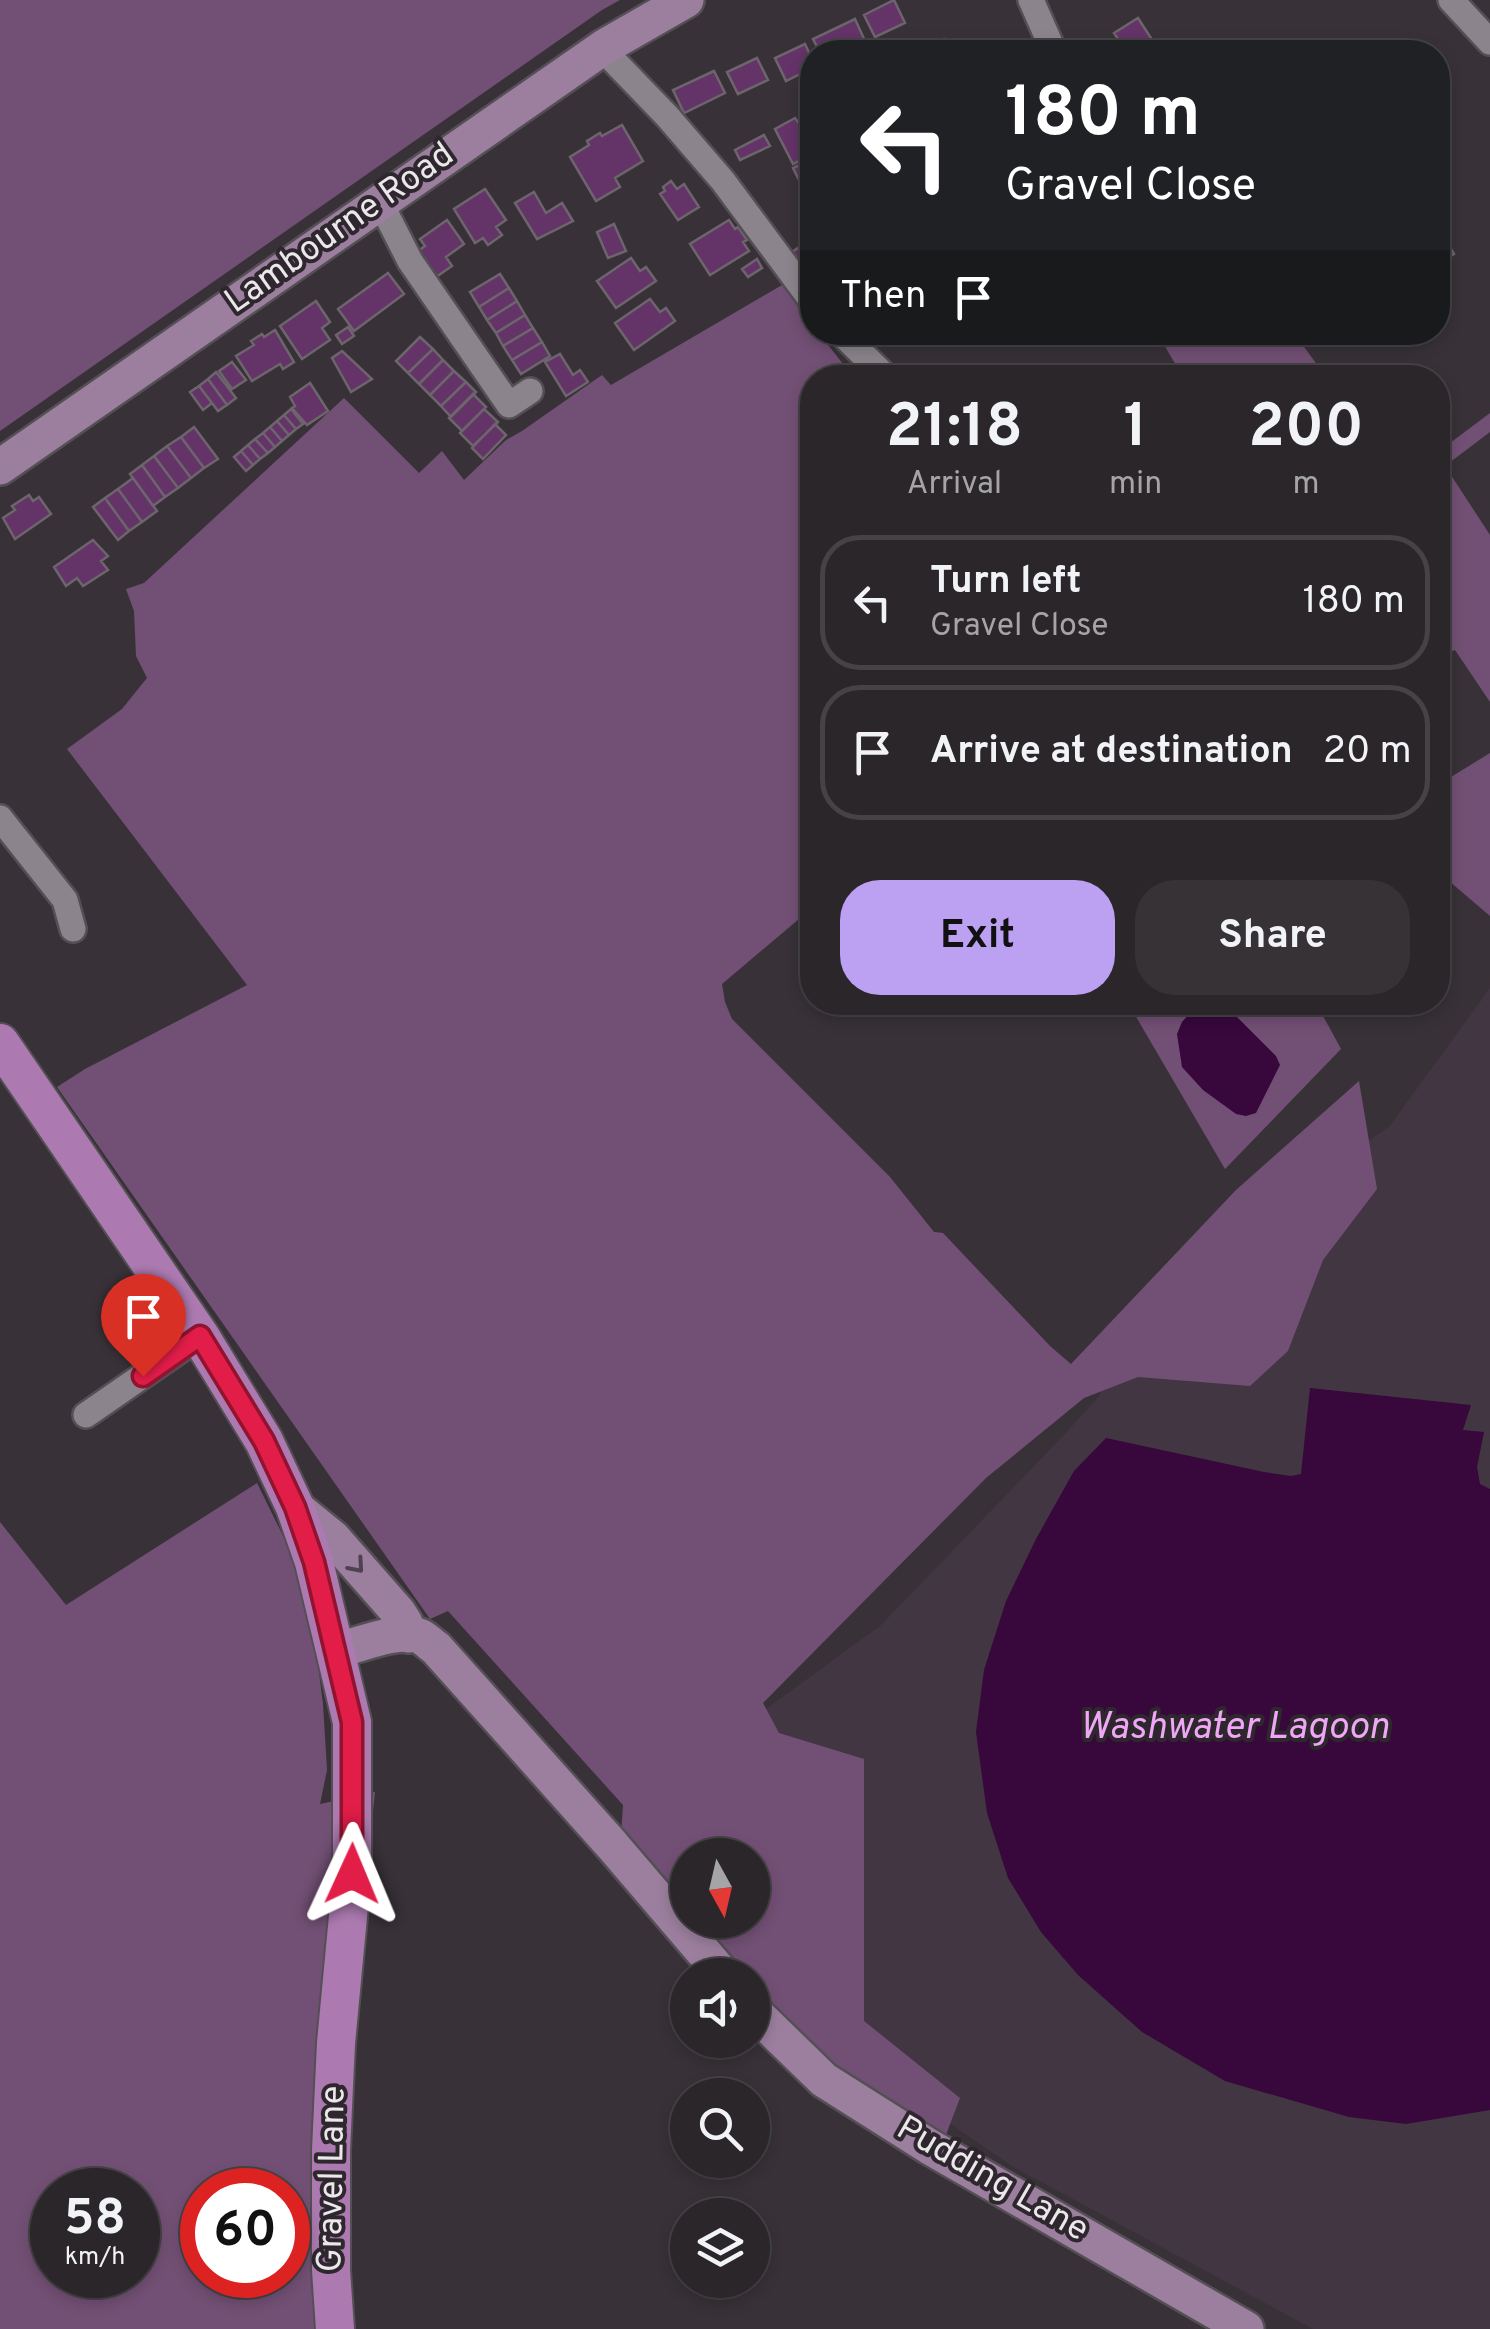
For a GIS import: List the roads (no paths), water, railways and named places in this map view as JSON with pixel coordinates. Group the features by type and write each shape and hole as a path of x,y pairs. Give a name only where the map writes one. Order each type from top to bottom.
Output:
{"main road":[{"name":"Gravel Lane","path":"0,1043 200,1336 264,1441 295,1507 314,1562 352,1722 352,1874 336,2043 331,2150 330,2270 335,2329"}],"street":[{"name":"Lambourne Road","path":"0,467 604,47 686,0"},
{"path":"1032,0 1049,40"},
{"path":"1451,0 1490,42"},
{"path":"604,47 723,181 800,285"},
{"path":"380,202 410,261 508,404 530,391"},
{"path":"853,345 874,365"},
{"path":"0,818 65,900 72,929"},
{"path":"86,1415 200,1336"},
{"path":"295,1507 333,1538 406,1623 408,1635"},
{"path":"336,1650 408,1635 416,1635 436,1648 708,1958"},
{"name":"Pudding Lane","path":"770,2028 824,2080 930,2147 1246,2329"}],"water":[{"path":"1188,1015 1235,1015 1276,1056 1280,1065 1256,1113 1236,1114 1203,1090 1182,1067 1177,1034"},
{"name":"Washwater Lagoon","path":"1310,1388 1471,1405 1463,1430 1484,1432 1477,1467 1480,1484 1490,1489 1490,2110 1406,2124 1349,2117 1225,2081 1142,2032 1078,1975 1041,1932 1008,1878 987,1813 976,1732 984,1670 1006,1601 1074,1471 1106,1438 1264,1472 1301,1474"}]}
